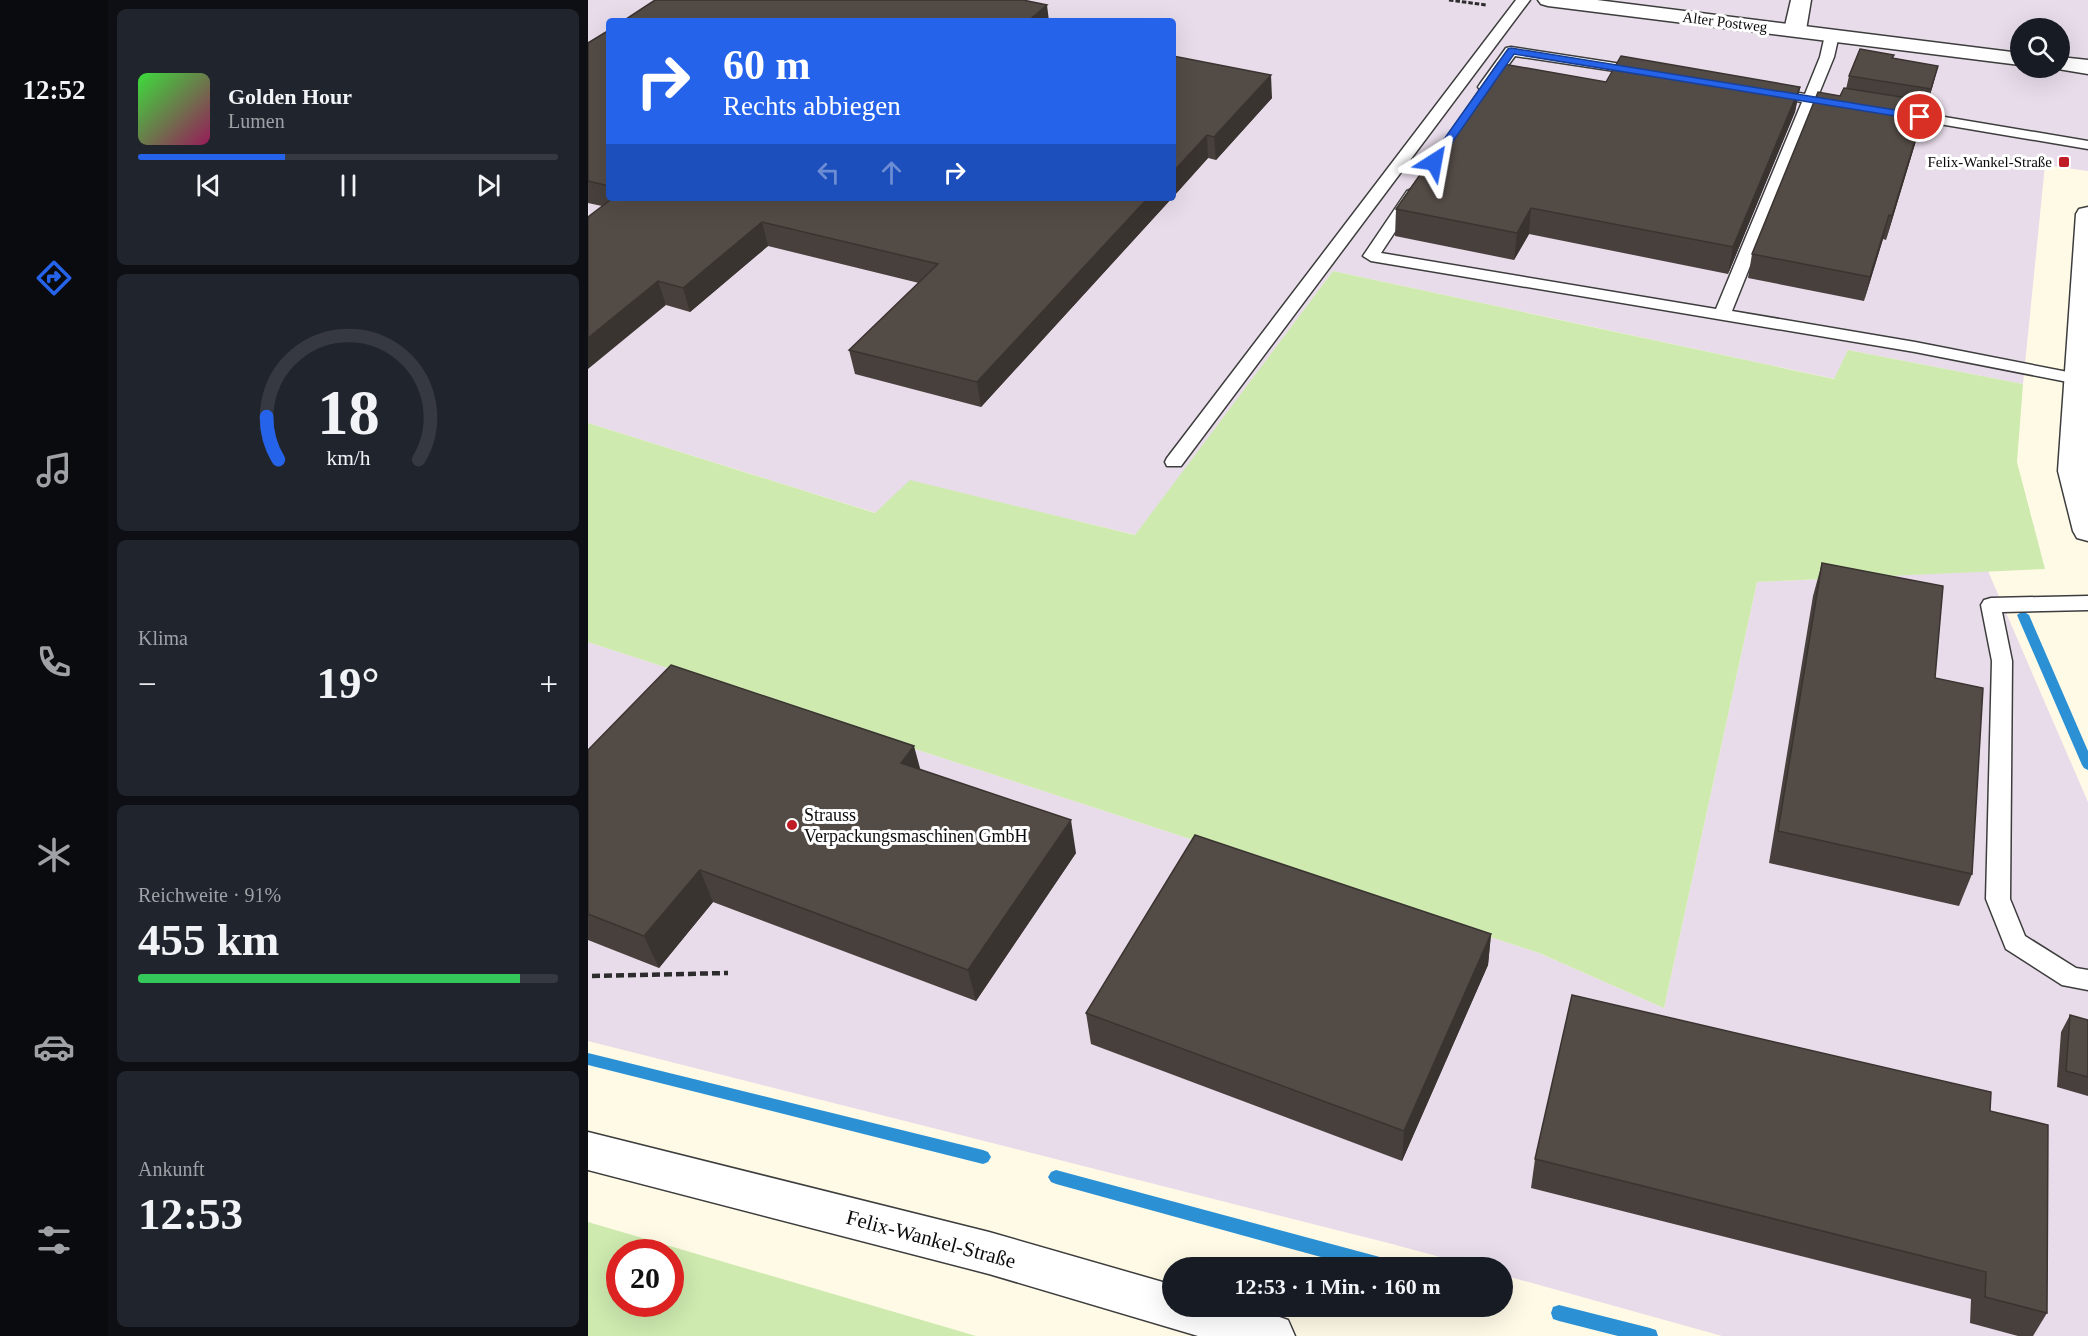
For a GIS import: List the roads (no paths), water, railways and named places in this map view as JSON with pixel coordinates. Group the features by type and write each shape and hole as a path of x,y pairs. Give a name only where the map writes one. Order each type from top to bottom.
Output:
{"street":[{"name":"Alter Postweg","path":"1548,0 2010,57"},
{"path":"1795,30 1801,0"},
{"path":"2070,64 2088,67"},
{"path":"2088,214 2073,471 2088,531"},
{"name":"Felix-Wankel-Straße","path":"588,1151 989,1253 1272,1336"}],"lane":[{"path":"1174,462 1523,0"},
{"path":"1722,315 1827,57 1832,35"},
{"path":"1478,96 1511,51 1660,74"},
{"path":"1752,89 1856,106"},
{"path":"1879,110 2088,145"},
{"path":"1421,180 1371,256 1915,347 2078,379"},
{"path":"2088,603 1991,605 2002,661 1998,899 2015,942 2071,978 2088,980"}],"waterway":[{"path":"2023,615 2088,765"},
{"path":"588,1059 983,1157"},
{"path":"1056,1177 1351,1257"},
{"path":"1559,1313 1650,1336"}],"place":[{"name":"Felix-Wankel-Straße","path":"2064,162"},
{"name":"Strauss Verpackungsmaschinen GmbH","path":"792,825"}]}
